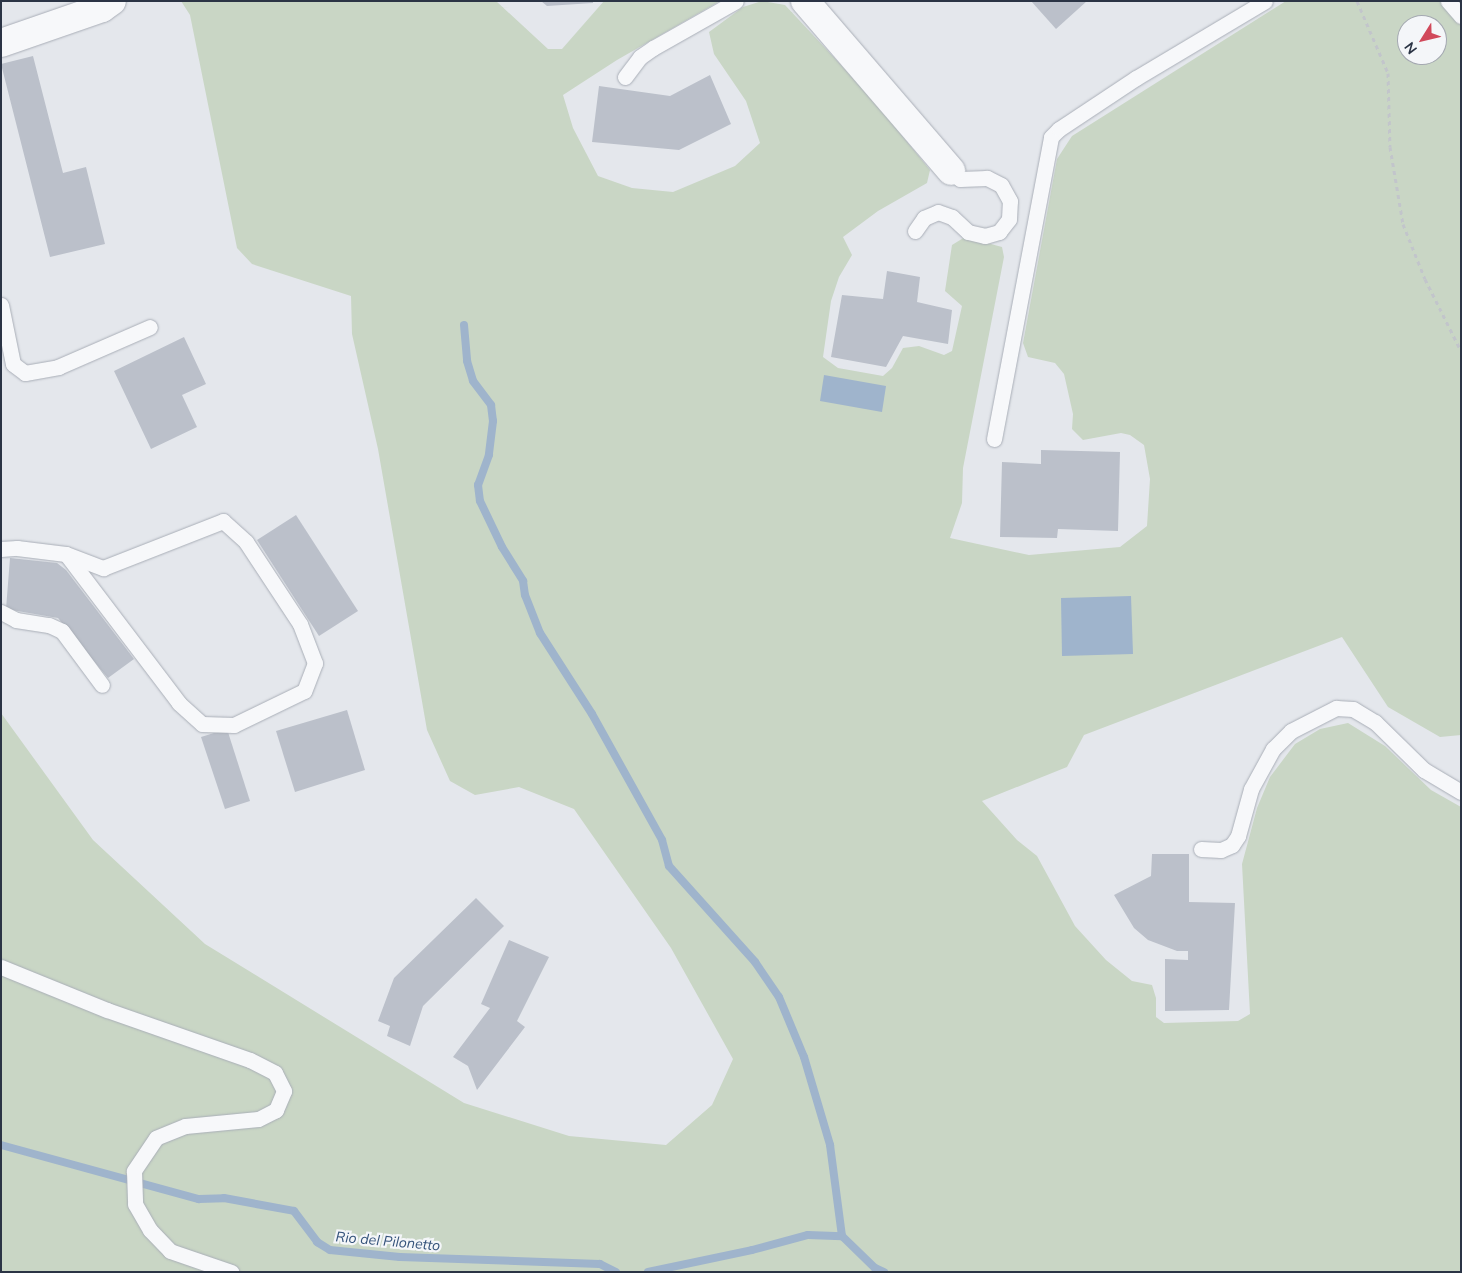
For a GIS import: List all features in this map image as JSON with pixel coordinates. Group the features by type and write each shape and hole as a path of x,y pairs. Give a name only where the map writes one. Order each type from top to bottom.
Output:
{"street":[{"path":"1,43 96,10 112,1"},
{"path":"805,1 951,171"}],"lane":[{"path":"625,77 640,57 653,48 736,1"},
{"path":"994,439 1051,137 1058,129 1136,78 1266,1"},
{"path":"1448,1 1461,16"},
{"path":"915,230 924,218 938,212 952,217 968,232 984,236 998,232 1010,219 1010,202 1001,185 987,178 960,179 951,171"},
{"path":"1,304 12,364 25,373 58,367 150,327"},
{"path":"1,549 17,548 66,554 103,568 223,521 246,542 300,624 315,663 304,691 234,725 202,724 179,703 66,554"},
{"path":"1,612 16,620 50,625 62,631 102,685"},
{"path":"1201,849 1221,850 1232,845 1238,836 1251,789 1273,749 1291,731 1336,708 1354,709 1375,722 1424,770 1461,792"},
{"path":"1,967 107,1010 250,1060 275,1073 284,1091 276,1110 258,1119 185,1126 156,1138 134,1171 133,1190 135,1204 150,1230 170,1251 231,1272"}],"path":[{"path":"1357,1 1388,73 1390,148 1403,224 1425,279 1461,351"}],"green space":[{"path":"181,1 496,1 548,49 562,49 604,1 720,1 617,60 563,95 573,128 598,176 632,188 673,192 735,166 760,143 746,101 714,54 709,32 743,7 762,1 785,5 870,96 930,170 927,183 878,211 843,237 852,255 839,277 831,301 823,357 838,368 883,376 892,368 903,348 919,346 944,355 952,351 962,306 945,291 952,245 965,237 1002,247 1004,257 963,468 962,503 950,538 1029,555 1120,547 1147,526 1150,479 1144,445 1130,435 1121,433 1083,440 1072,429 1073,414 1064,374 1055,363 1028,357 1023,343 1057,159 1072,136 1286,1 1461,1 1461,735 1440,737 1388,707 1342,637 1084,735 1067,767 982,801 1017,840 1037,856 1075,926 1106,960 1132,981 1152,985 1156,998 1156,1017 1164,1023 1238,1021 1250,1014 1242,864 1257,808 1270,777 1295,744 1320,729 1348,723 1385,746 1431,790 1461,807 1461,1272 1,1272 1,713 93,840 205,944 464,1103 569,1136 666,1145 712,1105 733,1059 671,948 574,809 519,787 475,795 450,781 427,730 378,449 352,334 351,296 252,264 237,248 190,15"}],"water":[{"path":"824,375 886,386 882,412 820,401"},
{"path":"1131,596 1133,654 1062,656 1061,598"}],"building":[{"path":"541,1 593,1 593,3 547,6"},
{"path":"1031,1 1087,1 1056,29"},
{"path":"33,56 63,173 86,167 105,244 50,257 1,64"},
{"path":"710,75 731,124 679,150 592,142 599,86 670,96"},
{"path":"887,271 920,277 917,302 952,310 948,344 903,336 886,367 831,357 842,295 883,299"},
{"path":"184,337 206,384 182,395 197,427 151,449 114,371"},
{"path":"1041,450 1120,452 1118,531 1058,529 1057,538 1000,537 1002,462 1041,464"},
{"path":"296,515 358,611 319,636 257,540"},
{"path":"10,558 57,563 66,570 134,659 108,678 58,618 6,609"},
{"path":"347,710 365,770 295,792 276,731"},
{"path":"227,729 250,801 225,809 201,737"},
{"path":"1152,854 1189,854 1189,902 1235,903 1229,1010 1165,1011 1165,959 1188,960 1188,951 1177,951 1148,940 1134,928 1114,895 1151,876"},
{"path":"476,898 504,926 423,1006 410,1046 387,1036 390,1026 378,1021 394,978"},
{"path":"509,940 549,957 517,1021 525,1027 477,1090 468,1066 453,1057 490,1008 481,1004"}],"waterway":[{"path":"464,325 467,361 473,381 491,405 493,421 489,455 478,485 480,501 502,547 523,581 525,595 540,633 592,714 662,840 669,866 755,962 779,997 804,1057 830,1145 842,1236"},
{"name":"Rio del Pilonetto","path":"1,1145 199,1199 224,1198 294,1211 317,1242 330,1250 400,1257 600,1264 616,1272"},
{"name":"Rio del Pilonetto","path":"648,1272 752,1250 808,1235 842,1236 875,1268 884,1272"}]}
